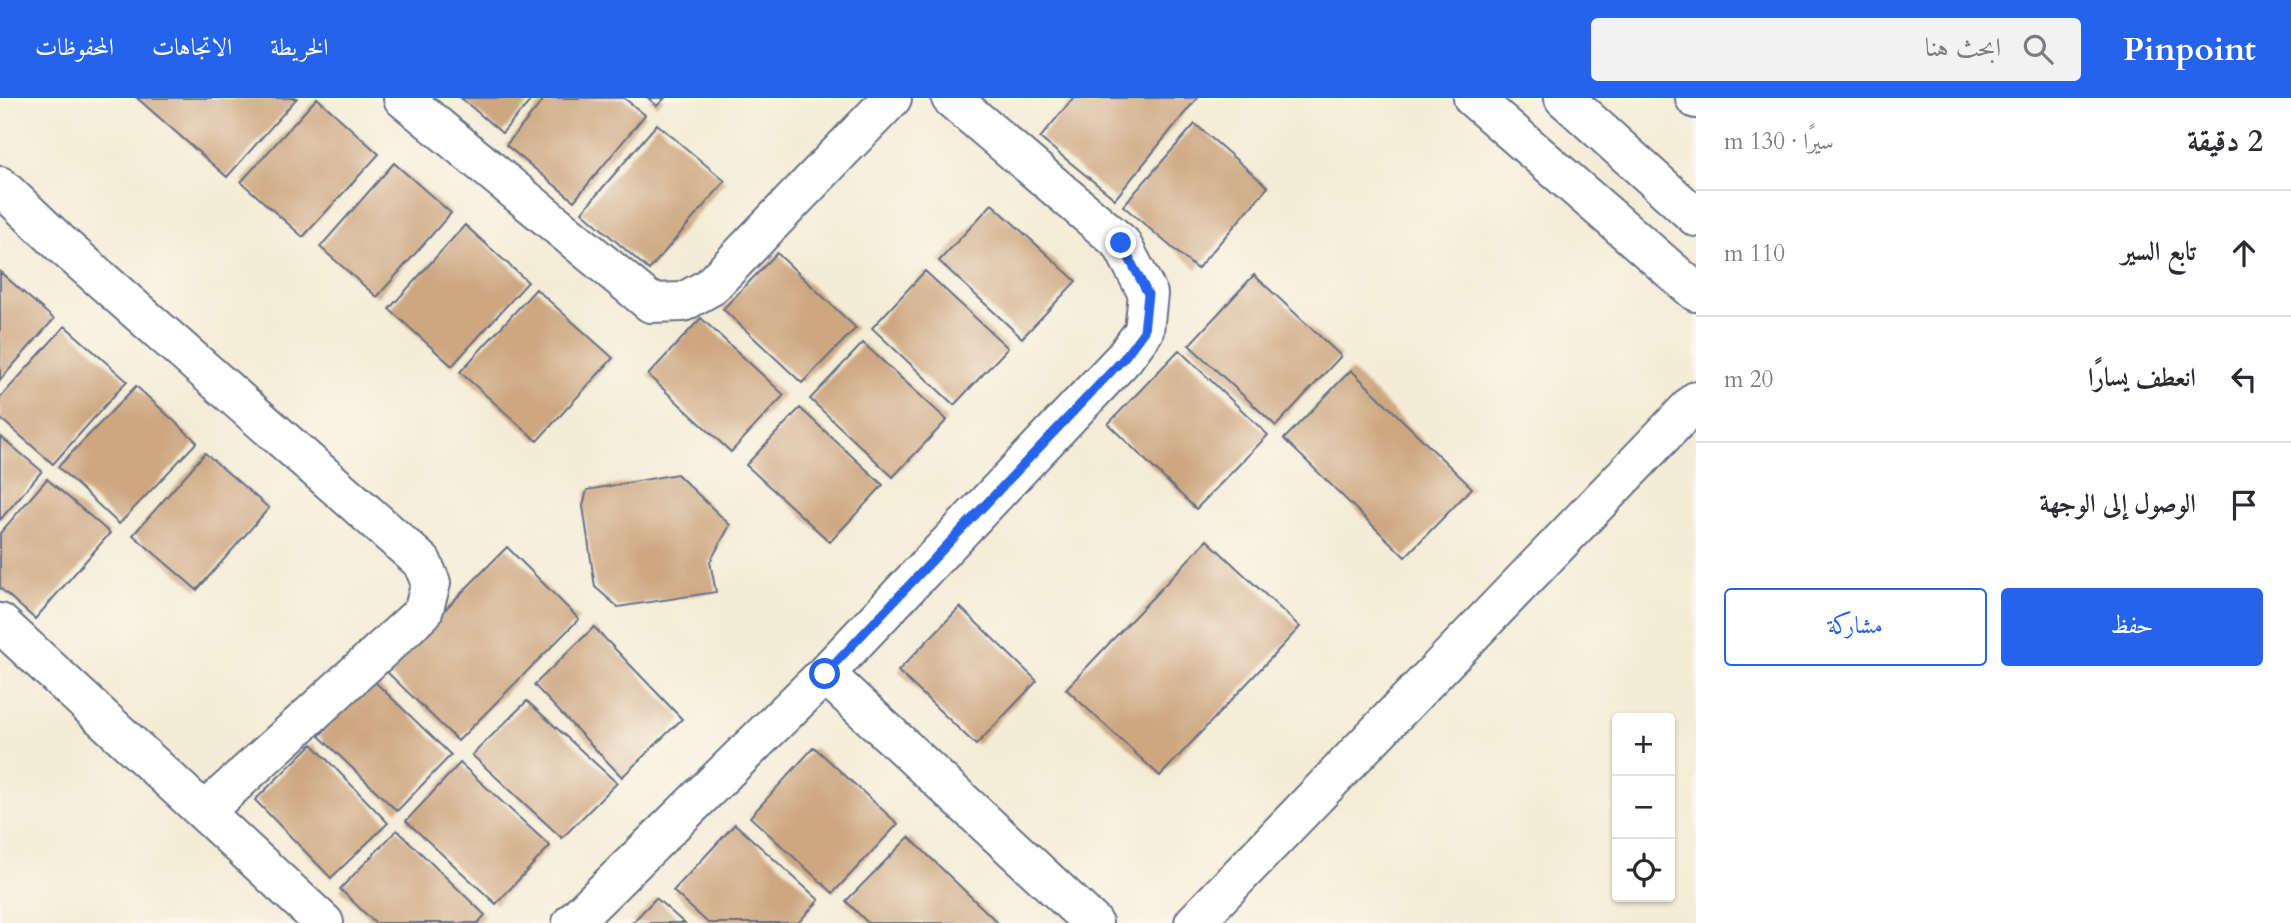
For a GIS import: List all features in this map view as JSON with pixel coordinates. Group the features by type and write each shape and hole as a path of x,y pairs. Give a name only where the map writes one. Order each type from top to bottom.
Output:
{"street":[{"path":"403,98 651,303 683,302 709,288 891,98"},
{"path":"572,923 825,674 1115,368 1144,331 1148,294 1121,243 951,98"},
{"path":"1473,98 1696,292"},
{"path":"1564,98 1696,217"},
{"path":"0,186 61,244 422,562 431,583 423,612 204,812"},
{"path":"1194,923 1696,401"},
{"path":"0,623 324,923"},
{"path":"825,674 1093,923"}],"building":[{"path":"137,98 297,98 227,177"},
{"path":"317,98 379,154 303,237 241,182"},
{"path":"461,98 533,98 502,133"},
{"path":"545,98 624,98 645,115 574,201 506,145"},
{"path":"648,98 665,98 657,106"},
{"path":"1073,98 1197,98 1115,199 1040,138"},
{"path":"657,124 725,181 649,270 582,212"},
{"path":"1195,124 1268,187 1197,269 1123,206"},
{"path":"394,163 451,213 377,297 320,247"},
{"path":"992,204 1076,281 1022,338 939,261"},
{"path":"465,225 528,282 452,366 389,309"},
{"path":"777,253 856,328 802,383 723,309"},
{"path":"925,271 1008,348 954,405 872,328"},
{"path":"0,272 54,319 0,380"},
{"path":"1254,275 1341,356 1276,426 1189,345"},
{"path":"536,289 613,358 537,441 460,372"},
{"path":"701,318 784,395 731,452 648,375"},
{"path":"65,326 127,381 53,464 0,418 0,398"},
{"path":"863,343 947,420 893,477 810,399"},
{"path":"1179,350 1268,435 1196,509 1108,424"},
{"path":"1351,370 1472,488 1405,557 1284,439"},
{"path":"136,386 197,442 119,524 58,467"},
{"path":"800,408 883,485 830,542 746,465"},
{"path":"0,436 42,471 0,520"},
{"path":"205,453 269,508 197,590 133,535"},
{"path":"677,474 730,525 710,562 716,592 618,607 595,587 583,506 587,490"},
{"path":"47,479 110,533 35,619 0,588 0,533"},
{"path":"1207,540 1300,627 1160,776 1066,689"},
{"path":"507,547 579,619 458,741 385,670"},
{"path":"960,607 1037,681 976,745 898,671"},
{"path":"594,627 682,719 622,777 534,685"},
{"path":"373,680 451,755 397,811 319,736"},
{"path":"527,701 617,783 562,838 472,755"},
{"path":"312,744 388,823 331,878 255,800"},
{"path":"814,747 898,824 833,893 750,817"},
{"path":"460,763 550,846 496,904 406,821"},
{"path":"735,824 819,900 798,923 708,923 673,891"},
{"path":"397,830 485,915 478,923 375,923 340,889"},
{"path":"909,837 998,923 868,923 846,901"},
{"path":"656,898 684,923 632,923"}],"route":[{"path":"825,674 1124,358 1144,331 1148,294 1121,243"}]}
